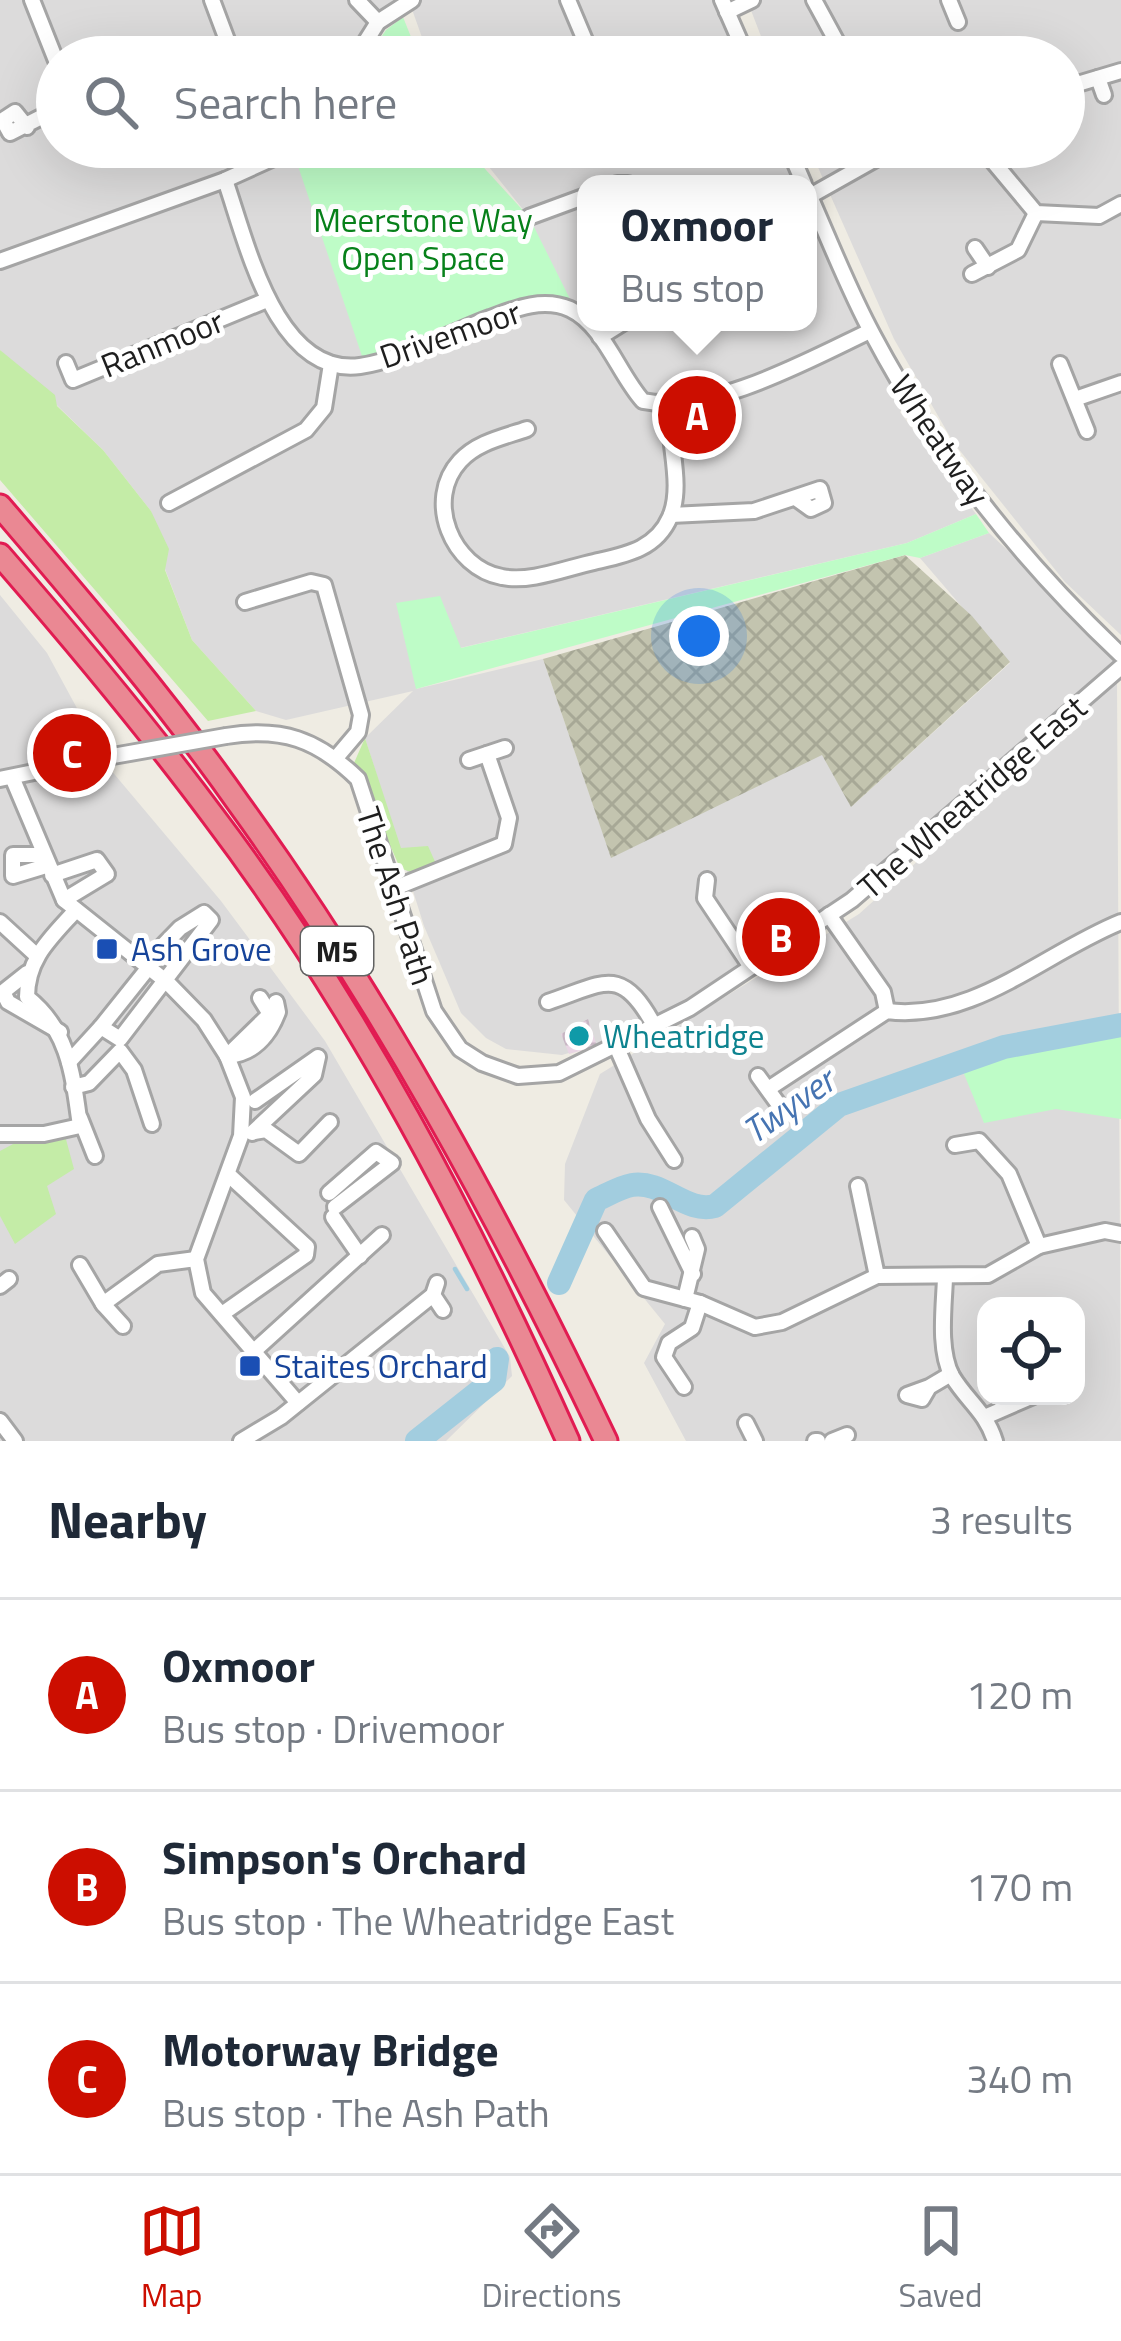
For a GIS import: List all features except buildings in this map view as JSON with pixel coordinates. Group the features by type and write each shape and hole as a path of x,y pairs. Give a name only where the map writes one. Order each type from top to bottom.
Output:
{"highway":[{"name":"M5","path":"0,506 239,803 363,989 466,1162 606,1441"},
{"name":"M5","path":"0,554 215,818 344,1012 439,1177 568,1441"}],"street":[{"path":"32,0 46,36"},
{"path":"212,0 226,36"},
{"path":"357,0 378,22"},
{"path":"369,36 378,22 412,0"},
{"path":"568,0 583,36"},
{"path":"738,36 724,6 752,0"},
{"path":"814,0 831,36"},
{"path":"1085,82 1121,71"},
{"path":"1098,78 1104,95"},
{"path":"10,133 36,122"},
{"path":"0,261 253,168"},
{"path":"817,186 854,168"},
{"path":"999,168 1036,213 1099,216 1121,204"},
{"name":"Drivemoor","path":"225,181 267,300 290,336 331,364 361,366 527,304 570,309 577,316"},
{"path":"529,217 577,199"},
{"name":"Wheatway","path":"817,213 870,331 908,398 996,524 1057,594 1121,655"},
{"path":"972,274 1018,250 1036,213"},
{"path":"974,248 988,267"},
{"name":"Ranmoor","path":"66,363 73,380 267,300"},
{"name":"Drivemoor","path":"594,331 644,401 670,407"},
{"path":"600,337 610,331"},
{"path":"526,429 484,443 451,474 446,522 473,565 514,578 613,557 651,543 671,515 670,407 705,401 870,331"},
{"path":"178,504 306,430 324,408 331,364"},
{"path":"1060,364 1087,431"},
{"path":"1075,399 1121,382"},
{"path":"671,515 754,511 797,500"},
{"path":"319,563 361,715 358,732 337,758 270,729 6,778 70,905 167,982 204,1020 249,1099 256,1130 302,1160 330,1122"},
{"path":"252,605 311,583 324,585"},
{"name":"The Wheatridge East","path":"571,1069 655,1027 884,875 1121,667"},
{"path":"469,760 505,748"},
{"path":"395,889 504,844 509,818 488,754"},
{"name":"The Ash Path","path":"337,758 358,779 434,1011 460,1048 518,1076 571,1069"},
{"path":"46,865 97,860 106,874 70,905 27,973 3,992 8,1002 62,1033"},
{"path":"707,880 705,898 751,967"},
{"path":"688,896 705,898"},
{"path":"70,1062 180,928 204,913 211,920 121,1039 101,1027"},
{"path":"829,915 884,992 887,1011"},
{"path":"0,922 37,955"},
{"path":"768,1089 887,1011 915,1014 976,1001 1074,941 1121,922"},
{"path":"27,973 27,997 52,1016 62,1033 80,1120 95,1156"},
{"path":"548,1002 568,1004 600,982 620,983 641,1000 655,1027"},
{"path":"227,1055 270,1014 268,1000"},
{"path":"617,1048 674,1160"},
{"path":"73,1087 89,1083 120,1051 134,1070 152,1124"},
{"path":"249,1099 318,1057 314,1075 256,1130 196,1259 203,1293 298,1403"},
{"path":"758,1076 779,1105"},
{"path":"249,1099 256,1130"},
{"path":"0,1134 44,1134 80,1120"},
{"path":"956,1144 979,1142 1009,1174 1039,1246"},
{"path":"222,1314 306,1255 307,1247 231,1177"},
{"path":"857,1196 878,1276"},
{"path":"332,1206 360,1256"},
{"path":"660,1207 693,1274"},
{"path":"604,1231 644,1288 692,1301 739,1324 769,1326 878,1276 988,1275 1039,1246 1105,1231 1121,1234"},
{"path":"254,1351 382,1235"},
{"path":"684,1387 664,1357 669,1343 692,1328 697,1249 692,1237"},
{"path":"103,1304 158,1264 196,1259"},
{"path":"80,1265 103,1304 124,1326"},
{"path":"945,1278 943,1330 951,1374 987,1416 995,1441"},
{"path":"241,1441 298,1403 435,1289 443,1310"},
{"path":"928,1387 951,1374"},
{"path":"987,1416 1013,1405"},
{"path":"0,1421 15,1441"},
{"path":"746,1423 755,1441"}],"shaded area":[{"path":"0,0 722,0 738,36 422,36 409,1 378,21 369,36 36,36 36,168 299,168 365,361 530,296 529,217 490,168 797,168 800,175 577,175 577,331 817,331 817,211 907,398 900,412 976,514 907,543 460,648 416,689 543,659 611,857 822,754 852,806 1010,663 920,558 989,533 1121,655 1121,667 884,876 655,1027 562,1055 506,1049 486,1038 461,1013 424,926 365,738 413,691 286,720 256,711 192,640 165,569 151,511 103,450 0,350"},
{"path":"747,0 1121,0 1121,635 1065,582 953,442 894,339 818,168 1085,168 1085,36 761,36"},
{"path":"905,555 972,616 1010,662 851,807 822,755 611,858 543,659"},
{"path":"0,595 47,653 110,769 221,901 325,1041 510,1357 512,1376 446,1441 0,1441"},
{"path":"1117,681 1121,1441 686,1441 644,1363 665,1324 564,1200 565,1164 600,1074 859,914"},
{"path":"588,1019 597,1046 569,1054 561,1034"}],"green space":[{"path":"403,17 411,36 382,36"},
{"name":"Meerstone Way Open Space","path":"299,168 484,168 529,217 571,301 530,296 364,362"},
{"path":"0,350 55,395 57,406 103,450 151,511 169,549 165,570 192,640 256,711 208,721 0,480"},
{"path":"976,514 989,533 920,558 905,555 416,689 396,603 440,596 461,648 907,543"},
{"path":"365,738 401,848 428,846 437,866 413,873 400,868 354,763"},
{"path":"1121,1021 1121,1119 1056,1109 984,1123 960,1064 1007,1043"},
{"path":"64,1132 74,1169 47,1186 56,1214 15,1244 0,1216 0,1151 30,1135"}],"waterway":[{"name":"Twyver","path":"559,1283 596,1200 614,1191 643,1185 694,1205 715,1206 839,1105 1004,1047 1121,1025"},
{"path":"455,1269 467,1289"},
{"name":"Twyver","path":"417,1441 494,1380 497,1359"}],"place":[{"name":"Oxmoor","path":"697,415"},
{"name":"Motorway Bridge","path":"72,753"},
{"name":"Simpson's Orchard","path":"781,937"},
{"name":"Ash Grove","path":"107,949"},
{"name":"Wheatridge","path":"579,1036"},
{"name":"Staites Orchard","path":"250,1366"}]}
